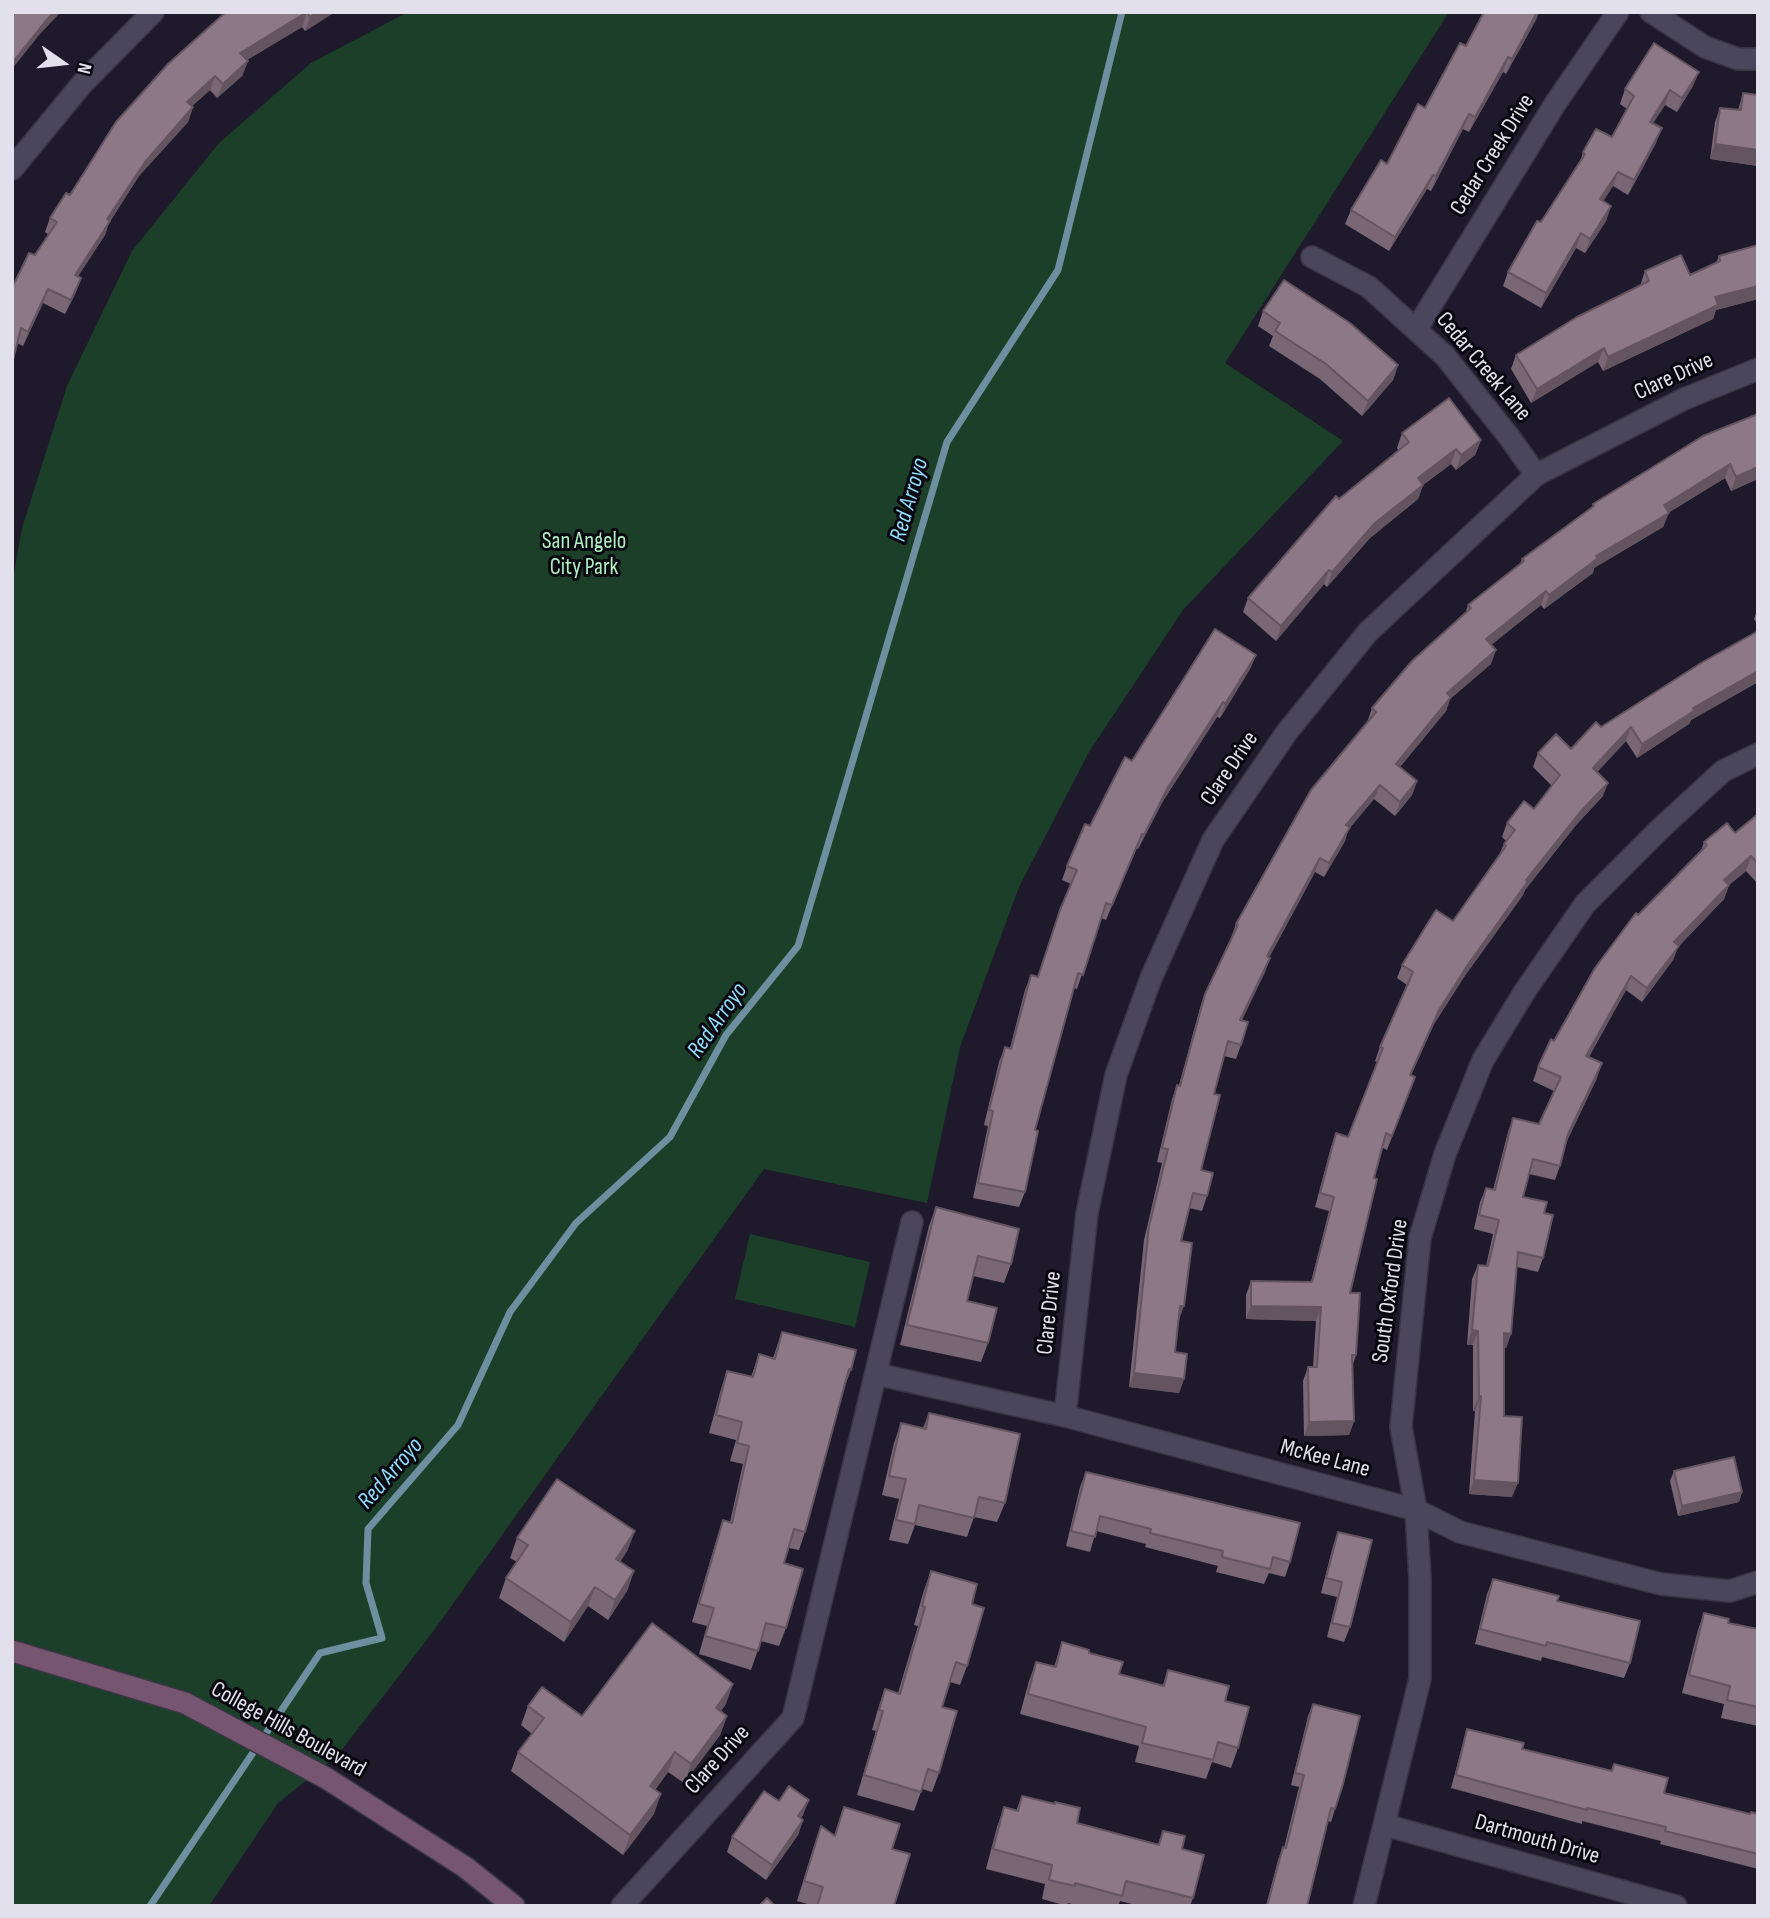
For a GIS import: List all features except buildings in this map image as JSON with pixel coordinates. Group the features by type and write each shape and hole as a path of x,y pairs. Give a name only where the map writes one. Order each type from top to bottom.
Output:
{"street":[{"path":"12,169 82,84 153,12"},
{"name":"Cedar Creek Drive","path":"1417,328 1555,104 1618,12"},
{"path":"1651,12 1705,47 1738,59 1758,59"},
{"name":"Cedar Creek Lane","path":"1312,257 1369,287 1417,328 1445,356 1476,394 1535,475"},
{"name":"Clare Drive","path":"1065,1416 1087,1213 1116,1075 1152,978 1213,840 1287,732 1368,632 1535,475 1684,399 1758,369"},
{"name":"South Oxford Drive","path":"1364,1906 1420,1679 1420,1579 1416,1510 1401,1427 1420,1238 1445,1154 1483,1060 1525,991 1584,904 1723,771 1758,754"},
{"name":"Clare Drive","path":"622,1906 793,1718 912,1222"},
{"name":"McKee Lane","path":"876,1374 1065,1416 1416,1510 1460,1532 1661,1584 1730,1591 1758,1582"},
{"name":"College Hills Boulevard","path":"12,1651 186,1703 326,1778 465,1867 514,1906"},
{"name":"Dartmouth Drive","path":"1385,1825 1671,1905"}],"green space":[{"name":"San Angelo City Park","path":"408,12 1449,12 1225,363 1343,441 1183,610 1089,752 1019,887 960,1047 927,1203 764,1169 432,1633 337,1756 278,1803 209,1906 12,1906 12,584 22,528 67,386 132,251 219,143 311,63"},
{"path":"750,1234 870,1262 855,1327 735,1299"}],"waterway":[{"name":"Red Arroyo","path":"150,1906 320,1653 382,1638 366,1583 368,1529 458,1425 510,1312 576,1223 670,1137 726,1035 798,946 947,442 1058,270 1122,12"}]}
